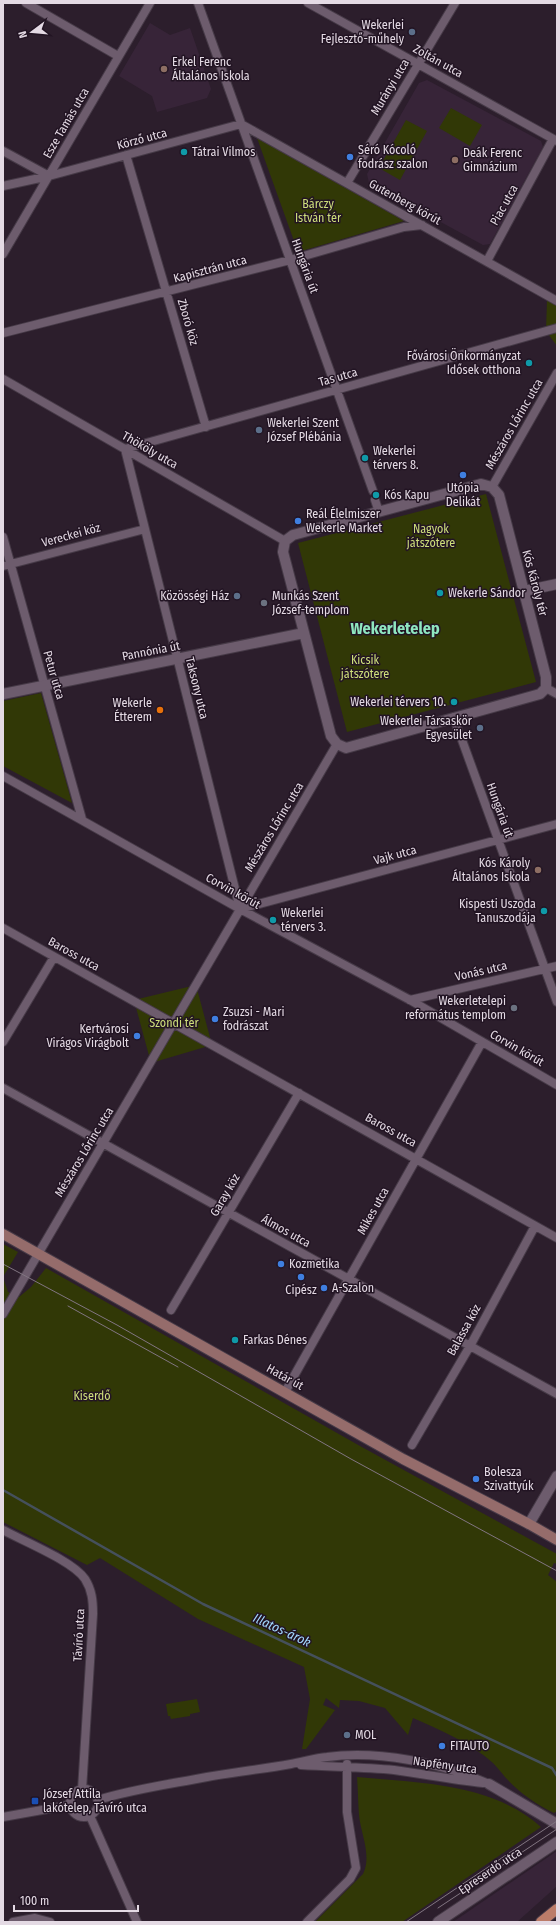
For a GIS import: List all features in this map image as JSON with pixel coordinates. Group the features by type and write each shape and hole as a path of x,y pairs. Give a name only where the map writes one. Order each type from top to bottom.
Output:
{"main road":[{"name":"Határ út","path":"3,1234 403,1459 557,1540"},
{"path":"542,1922 557,1909"}],"street":[{"path":"26,3 118,56"},
{"name":"Esze Tamás utca","path":"3,254 150,3"},
{"name":"Hungária út","path":"198,3 379,512"},
{"name":"Zoltán utca","path":"310,3 555,140"},
{"name":"Murányi utca","path":"347,183 455,3"},
{"name":"Körző utca","path":"3,186 49,176 241,124"},
{"name":"Gutenberg körút","path":"241,124 557,301"},
{"name":"Piac utca","path":"486,262 555,140"},
{"path":"3,151 49,176"},
{"name":"Zboró köz","path":"126,155 206,426"},
{"name":"Kapisztrán utca","path":"3,333 290,260 404,227 422,225"},
{"name":"Tas utca","path":"125,449 557,328"},
{"name":"Mészáros Lőrinc utca","path":"492,487 557,374"},
{"name":"Thököly utca","path":"3,379 285,541"},
{"name":"Taksony utca","path":"125,449 240,909"},
{"path":"492,487 481,484 293,535 285,541 283,552 331,736 337,744 346,748 540,694 546,688 557,694"},
{"name":"Kós Károly tér","path":"492,487 499,495 546,677 546,688"},
{"name":"Vereckei köz","path":"7,564 145,529"},
{"name":"Petur utca","path":"3,537 7,564 45,686 82,819"},
{"path":"524,591 557,584"},
{"name":"Pannónia út","path":"3,694 304,633"},
{"path":"454,717 458,730"},
{"name":"Hungária út","path":"462,740 557,1002"},
{"name":"Mészáros Lőrinc utca","path":"3,1314 337,744"},
{"name":"Corvin körút","path":"4,778 82,819 240,909 410,1000 557,1085"},
{"name":"Vajk utca","path":"240,909 557,824"},
{"name":"Baross utca","path":"3,928 417,1158 557,1238"},
{"path":"3,1042 54,957"},
{"name":"Vonás utca","path":"410,1000 557,966"},
{"name":"Mikes utca","path":"285,1392 482,1042"},
{"name":"Álmos utca","path":"3,1088 557,1394"},
{"name":"Garay köz","path":"171,1310 299,1093"},
{"name":"Balassa köz","path":"412,1445 470,1346 535,1226"},
{"path":"529,1524 557,1476"},
{"name":"Távíró utca","path":"3,1530 67,1563 85,1578 92,1593 93,1614 82,1790"},
{"path":"307,1922 350,1879 356,1868 346,1812 348,1756"},
{"name":"Napfény utca","path":"98,1800 213,1776 327,1757 348,1756 393,1758 428,1763 452,1769 489,1784"},
{"name":"Napfény utca","path":"290,1764 392,1770 426,1774 449,1780 489,1784"},
{"path":"489,1784 557,1824"},
{"path":"82,1790 91,1791 98,1800 96,1810 90,1816 82,1817 77,1815 70,1805 73,1795 82,1790"},
{"path":"3,1817 70,1805"},
{"path":"90,1816 137,1922"},
{"name":"Epreserdő utca","path":"438,1922 557,1842"},
{"path":"13,1922 35,1918 50,1922"}],"shaded area":[{"name":"Erkel Ferenc Általános Iskola","path":"150,23 170,35 190,28 211,89 207,98 157,112 152,96 119,76"},
{"name":"Deák Ferenc Gimnázium","path":"427,80 541,141 543,147 490,244 483,245 369,183 367,174 419,83"},
{"path":"557,1851 557,1886 517,1922 453,1922"}],"green space":[{"path":"451,108 482,125 470,146 439,128"},
{"path":"406,120 427,131 400,180 379,168"},
{"name":"Bárczy István tér","path":"257,138 404,221 298,252"},
{"path":"547,300 557,306 557,346 546,331"},
{"path":"486,494 536,682 347,732 298,543"},
{"path":"41,693 72,803 3,766 3,701"},
{"name":"Szondi tér","path":"196,985 212,1045 151,1063 134,1000"},
{"path":"3,1244 18,1252 3,1277"},
{"name":"Kiserdő","path":"46,1268 360,1446 557,1554 557,1564 554,1563 548,1575 557,1582 557,1811 554,1813 540,1806 522,1793 493,1763 465,1743 413,1718 408,1735 385,1708 359,1701 340,1700 339,1708 326,1698 323,1705 335,1710 306,1749 302,1749 310,1699 304,1667 198,1619 100,1558 87,1565 3,1522 3,1277 8,1292 19,1297 31,1287"},
{"path":"197,1699 200,1712 190,1714 190,1716 171,1719 170,1716 168,1716 166,1704"},
{"path":"357,1777 430,1784 478,1793 500,1801 522,1812 541,1827 402,1922 315,1922 363,1874 366,1852 359,1815"}],"waterway":[{"name":"Illatos-árok","path":"3,1490 203,1604 552,1768 557,1776"}],"tram line":[{"path":"3,1264 117,1325 351,1459 557,1571"},
{"path":"68,1306 178,1367"},
{"path":"406,1922 557,1821"},
{"path":"438,1908 557,1829"}],"place":[{"name":"Wekerlei Fejlesztő-műhely","path":"412,32"},
{"name":"Erkel Ferenc Általános Iskola","path":"164,69"},
{"name":"Tátrai Vilmos","path":"184,152"},
{"name":"Séró Kócoló fodrász szalon","path":"350,157"},
{"name":"Deák Ferenc Gimnázium","path":"455,160"},
{"name":"Fővárosi Önkormányzat Idősek otthona","path":"529,363"},
{"name":"Wekerlei Szent József Plébánia","path":"259,430"},
{"name":"Wekerlei térvers 8.","path":"365,458"},
{"name":"Utópia Delikát","path":"463,475"},
{"name":"Kós Kapu","path":"376,495"},
{"name":"Reál Élelmiszer Wekerle Market","path":"298,521"},
{"name":"Wekerle Sándor","path":"440,593"},
{"name":"Közösségi Ház","path":"237,596"},
{"name":"Munkás Szent József-templom","path":"264,603"},
{"name":"Wekerlei térvers 10.","path":"454,702"},
{"name":"Wekerle Étterem","path":"160,710"},
{"name":"Wekerlei Társaskör Egyesület","path":"480,728"},
{"name":"Kós Károly Általános Iskola","path":"538,870"},
{"name":"Kispesti Uszoda Tanuszodája","path":"544,911"},
{"name":"Wekerlei térvers 3.","path":"273,920"},
{"name":"Wekerletelepi református templom","path":"514,1008"},
{"name":"Zsuzsi - Mari fodrászat","path":"215,1019"},
{"name":"Kertvárosi Virágos Virágbolt","path":"137,1036"},
{"name":"Kozmetika","path":"281,1264"},
{"name":"Cipész","path":"301,1277"},
{"name":"A-Szalon","path":"324,1288"},
{"name":"Farkas Dénes","path":"235,1340"},
{"name":"Bolesza Szivattyúk","path":"476,1479"},
{"name":"MOL","path":"347,1735"},
{"name":"FITAUTO","path":"442,1746"},
{"name":"József Attila lakótelep, Távíró utca","path":"35,1801"}],"district":[{"name":"Wekerletelep","path":"395,628"}],"park label":[{"name":"Nagyok játszótere","path":"431,536"},
{"name":"Kicsik játszótere","path":"365,667"}]}
